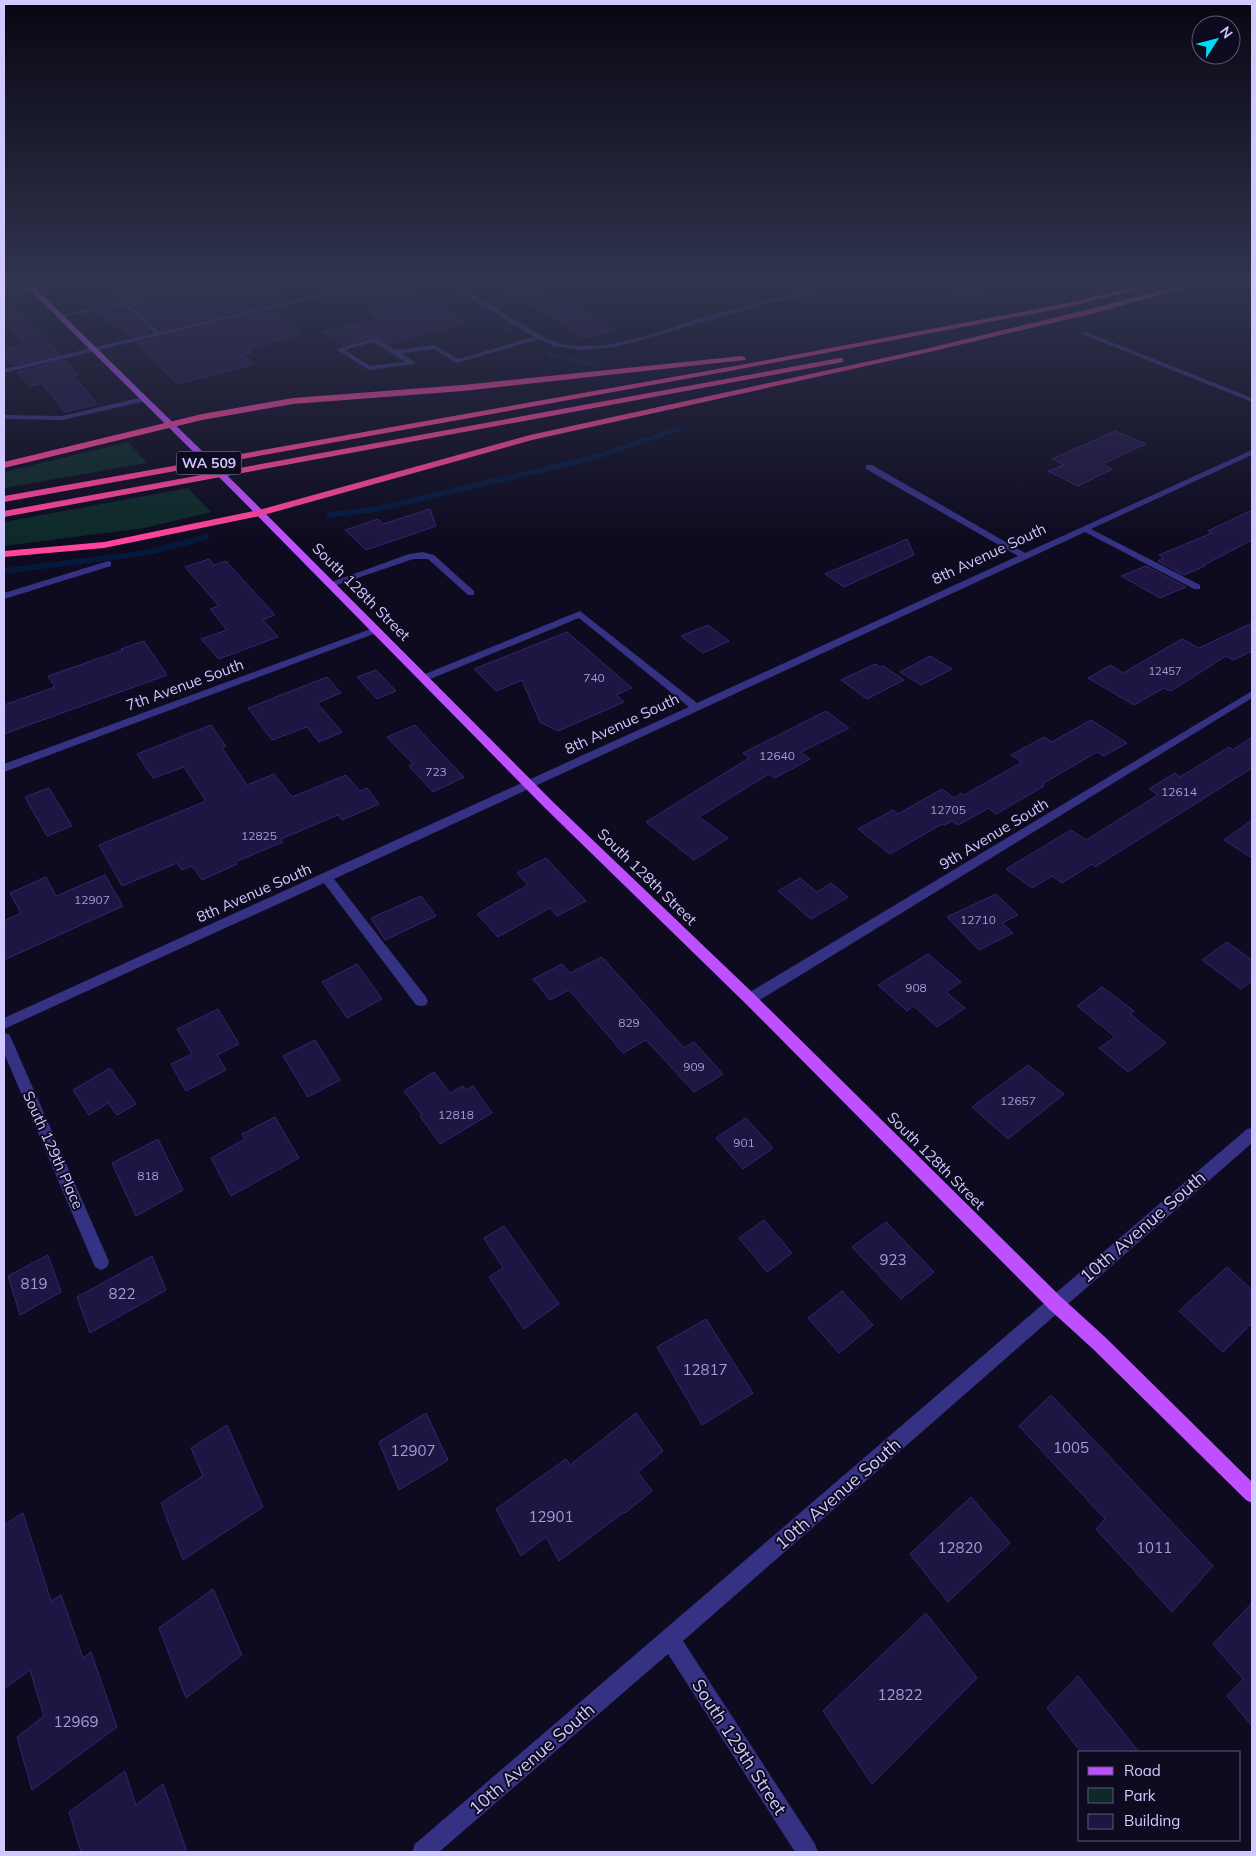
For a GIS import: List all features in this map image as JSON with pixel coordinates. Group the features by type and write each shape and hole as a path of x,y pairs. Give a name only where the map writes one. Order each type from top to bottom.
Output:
{"highway":[{"path":"4,465 171,425 293,402 463,388 659,367"},
{"name":"WA 509","path":"4,500 742,367"},
{"name":"WA 509","path":"4,514 802,367"},
{"path":"4,554 104,544 260,513 530,438 854,367"}],"main road":[{"name":"South 128th Street","path":"111,367 260,513 530,785 750,999 1055,1303 1099,1343 1252,1494"}],"street":[{"path":"4,371 22,367"},
{"path":"367,367 381,367"},
{"path":"1168,367 1252,400"},
{"path":"4,417 62,418 143,399"},
{"name":"8th Avenue South","path":"4,1024 530,785 1252,452"},
{"path":"869,467 1024,556"},
{"path":"1085,529 1196,587"},
{"path":"331,584 412,556 423,555 431,557 471,593"},
{"path":"4,596 108,564"},
{"path":"424,678 580,614 697,708"},
{"name":"7th Avenue South","path":"4,768 376,630"},
{"name":"9th Avenue South","path":"750,999 1252,694"},
{"path":"327,878 421,1001"},
{"name":"South 129th Place","path":"4,1038 102,1262"},
{"name":"10th Avenue South","path":"423,1852 671,1641 1055,1303 1252,1134"},
{"name":"South 129th Street","path":"671,1641 807,1852"}],"green space":[{"path":"128,442 147,463 4,488 4,472"},
{"path":"188,488 211,512 144,528 4,546 4,522"}],"building":[{"path":"39,367 70,367 78,375 74,376 97,404 65,412 42,383 30,386 18,372"},
{"path":"160,367 244,367 177,384"},
{"path":"1115,431 1146,444 1102,464 1112,469 1078,486 1048,471 1064,465 1052,459"},
{"path":"430,509 436,526 366,550 345,530 378,519 383,524"},
{"path":"1252,510 1252,540 1205,566 1184,575 1158,561 1164,558 1159,555 1212,533 1208,531"},
{"path":"907,539 914,555 844,587 825,574"},
{"path":"209,559 214,565 226,561 275,615 263,620 278,637 219,659 201,639 227,630 210,609 219,606 185,567"},
{"path":"1146,566 1186,587 1160,598 1121,576"},
{"path":"1252,623 1252,651 1233,660 1226,656 1171,691 1164,688 1134,705 1088,678 1110,665 1123,673 1182,639 1199,648"},
{"path":"708,625 729,641 703,653 681,636"},
{"path":"567,632 632,688 616,695 624,702 558,731 540,722 522,680 496,691 474,669"},
{"path":"144,641 167,675 4,734 4,705 55,687 48,676"},
{"path":"930,656 952,669 921,685 900,672"},
{"path":"875,664 880,667 883,666 904,680 867,699 841,680"},
{"path":"376,670 396,691 377,699 357,677"},
{"path":"327,677 341,693 317,703 342,732 319,742 307,727 272,740 248,708"},
{"path":"826,711 849,728 801,752 810,759 775,778 769,774 699,817 728,838 694,860 646,822 749,758 743,753"},
{"path":"1091,720 1127,743 1104,756 1097,752 1042,784 1044,786 996,814 989,808 958,825 952,821 945,825 942,824 890,854 858,829 893,810 898,814 942,789 954,798 961,793 964,795 1022,762 1011,755 1044,737 1052,742"},
{"path":"211,725 226,746 222,748 247,785 274,774 292,797 346,775 360,791 367,788 379,804 342,820 338,815 281,839 283,842 235,862 237,864 202,880 192,866 182,870 177,863 122,886 99,845 206,801 184,767 153,778 137,754"},
{"path":"415,725 464,777 433,792 409,766 413,764 387,737"},
{"path":"1252,737 1252,768 1095,867 1092,864 1062,883 1052,876 1032,888 1006,869 1071,830 1086,840 1158,795 1149,789 1175,773 1180,777 1229,747 1233,750"},
{"path":"49,788 72,826 47,836 25,797"},
{"path":"1252,820 1252,858 1224,840"},
{"path":"546,858 586,901 557,916 550,908 498,937 477,914 528,885 517,873"},
{"path":"105,875 123,906 4,960 4,921 21,913 10,893 46,877 56,896"},
{"path":"800,878 817,892 831,883 848,897 811,919 778,891"},
{"path":"996,894 1018,915 1002,923 1013,933 979,950 947,917"},
{"path":"421,896 436,916 385,940 371,918"},
{"path":"1227,942 1252,960 1252,981 1241,989 1202,960"},
{"path":"928,954 961,982 946,992 965,1008 937,1027 914,1006 907,1011 878,985"},
{"path":"602,957 684,1048 694,1042 723,1074 694,1092 646,1040 623,1053 569,990 550,1000 533,979 562,964 570,973"},
{"path":"357,964 382,999 347,1018 322,982"},
{"path":"1102,987 1134,1011 1130,1014 1166,1043 1128,1072 1099,1048 1115,1037 1077,1006"},
{"path":"218,1009 239,1044 217,1055 226,1070 186,1091 171,1064 192,1054 177,1029"},
{"path":"315,1040 340,1080 308,1097 283,1056"},
{"path":"1028,1065 1064,1094 1008,1139 972,1107"},
{"path":"110,1068 136,1104 117,1115 108,1103 89,1115 73,1090"},
{"path":"434,1072 450,1093 463,1086 466,1090 473,1086 492,1113 440,1144 404,1091"},
{"path":"275,1117 299,1158 231,1196 211,1158 245,1139 242,1134"},
{"path":"746,1118 773,1148 743,1169 716,1138"},
{"path":"158,1139 183,1190 136,1216 112,1163"},
{"path":"764,1220 792,1253 767,1272 739,1238"},
{"path":"886,1222 934,1272 901,1299 852,1247"},
{"path":"504,1226 559,1304 524,1329 489,1277 503,1268 484,1238"},
{"path":"48,1255 61,1292 20,1315 8,1276"},
{"path":"152,1256 166,1290 90,1333 77,1297"},
{"path":"1227,1267 1252,1290 1252,1323 1223,1352 1179,1311"},
{"path":"842,1291 873,1325 839,1353 808,1318"},
{"path":"706,1319 753,1393 702,1425 657,1347"},
{"path":"1051,1395 1213,1566 1172,1612 1096,1529 1105,1519 1019,1426"},
{"path":"426,1413 448,1460 399,1490 379,1442"},
{"path":"636,1413 663,1451 638,1472 652,1491 559,1561 546,1537 521,1556 496,1509 566,1459 570,1465"},
{"path":"227,1425 263,1507 183,1560 161,1503 203,1476 191,1448"},
{"path":"971,1497 1010,1543 948,1602 910,1554"},
{"path":"23,1513 51,1601 61,1595 83,1658 91,1652 117,1727 32,1790 17,1737 44,1716 30,1670 4,1689 4,1525"},
{"path":"213,1589 242,1655 186,1698 159,1628"},
{"path":"1252,1603 1252,1726 1227,1696 1243,1679 1213,1644"},
{"path":"926,1613 977,1678 872,1784 823,1711"},
{"path":"1078,1676 1138,1751 1080,1751 1047,1708"},
{"path":"125,1771 136,1805 163,1784 187,1852 81,1852 69,1812"}],"waterway":[{"path":"592,458 680,428"},
{"path":"329,515 377,509 592,458"},
{"path":"4,571 146,553 206,537"}]}
